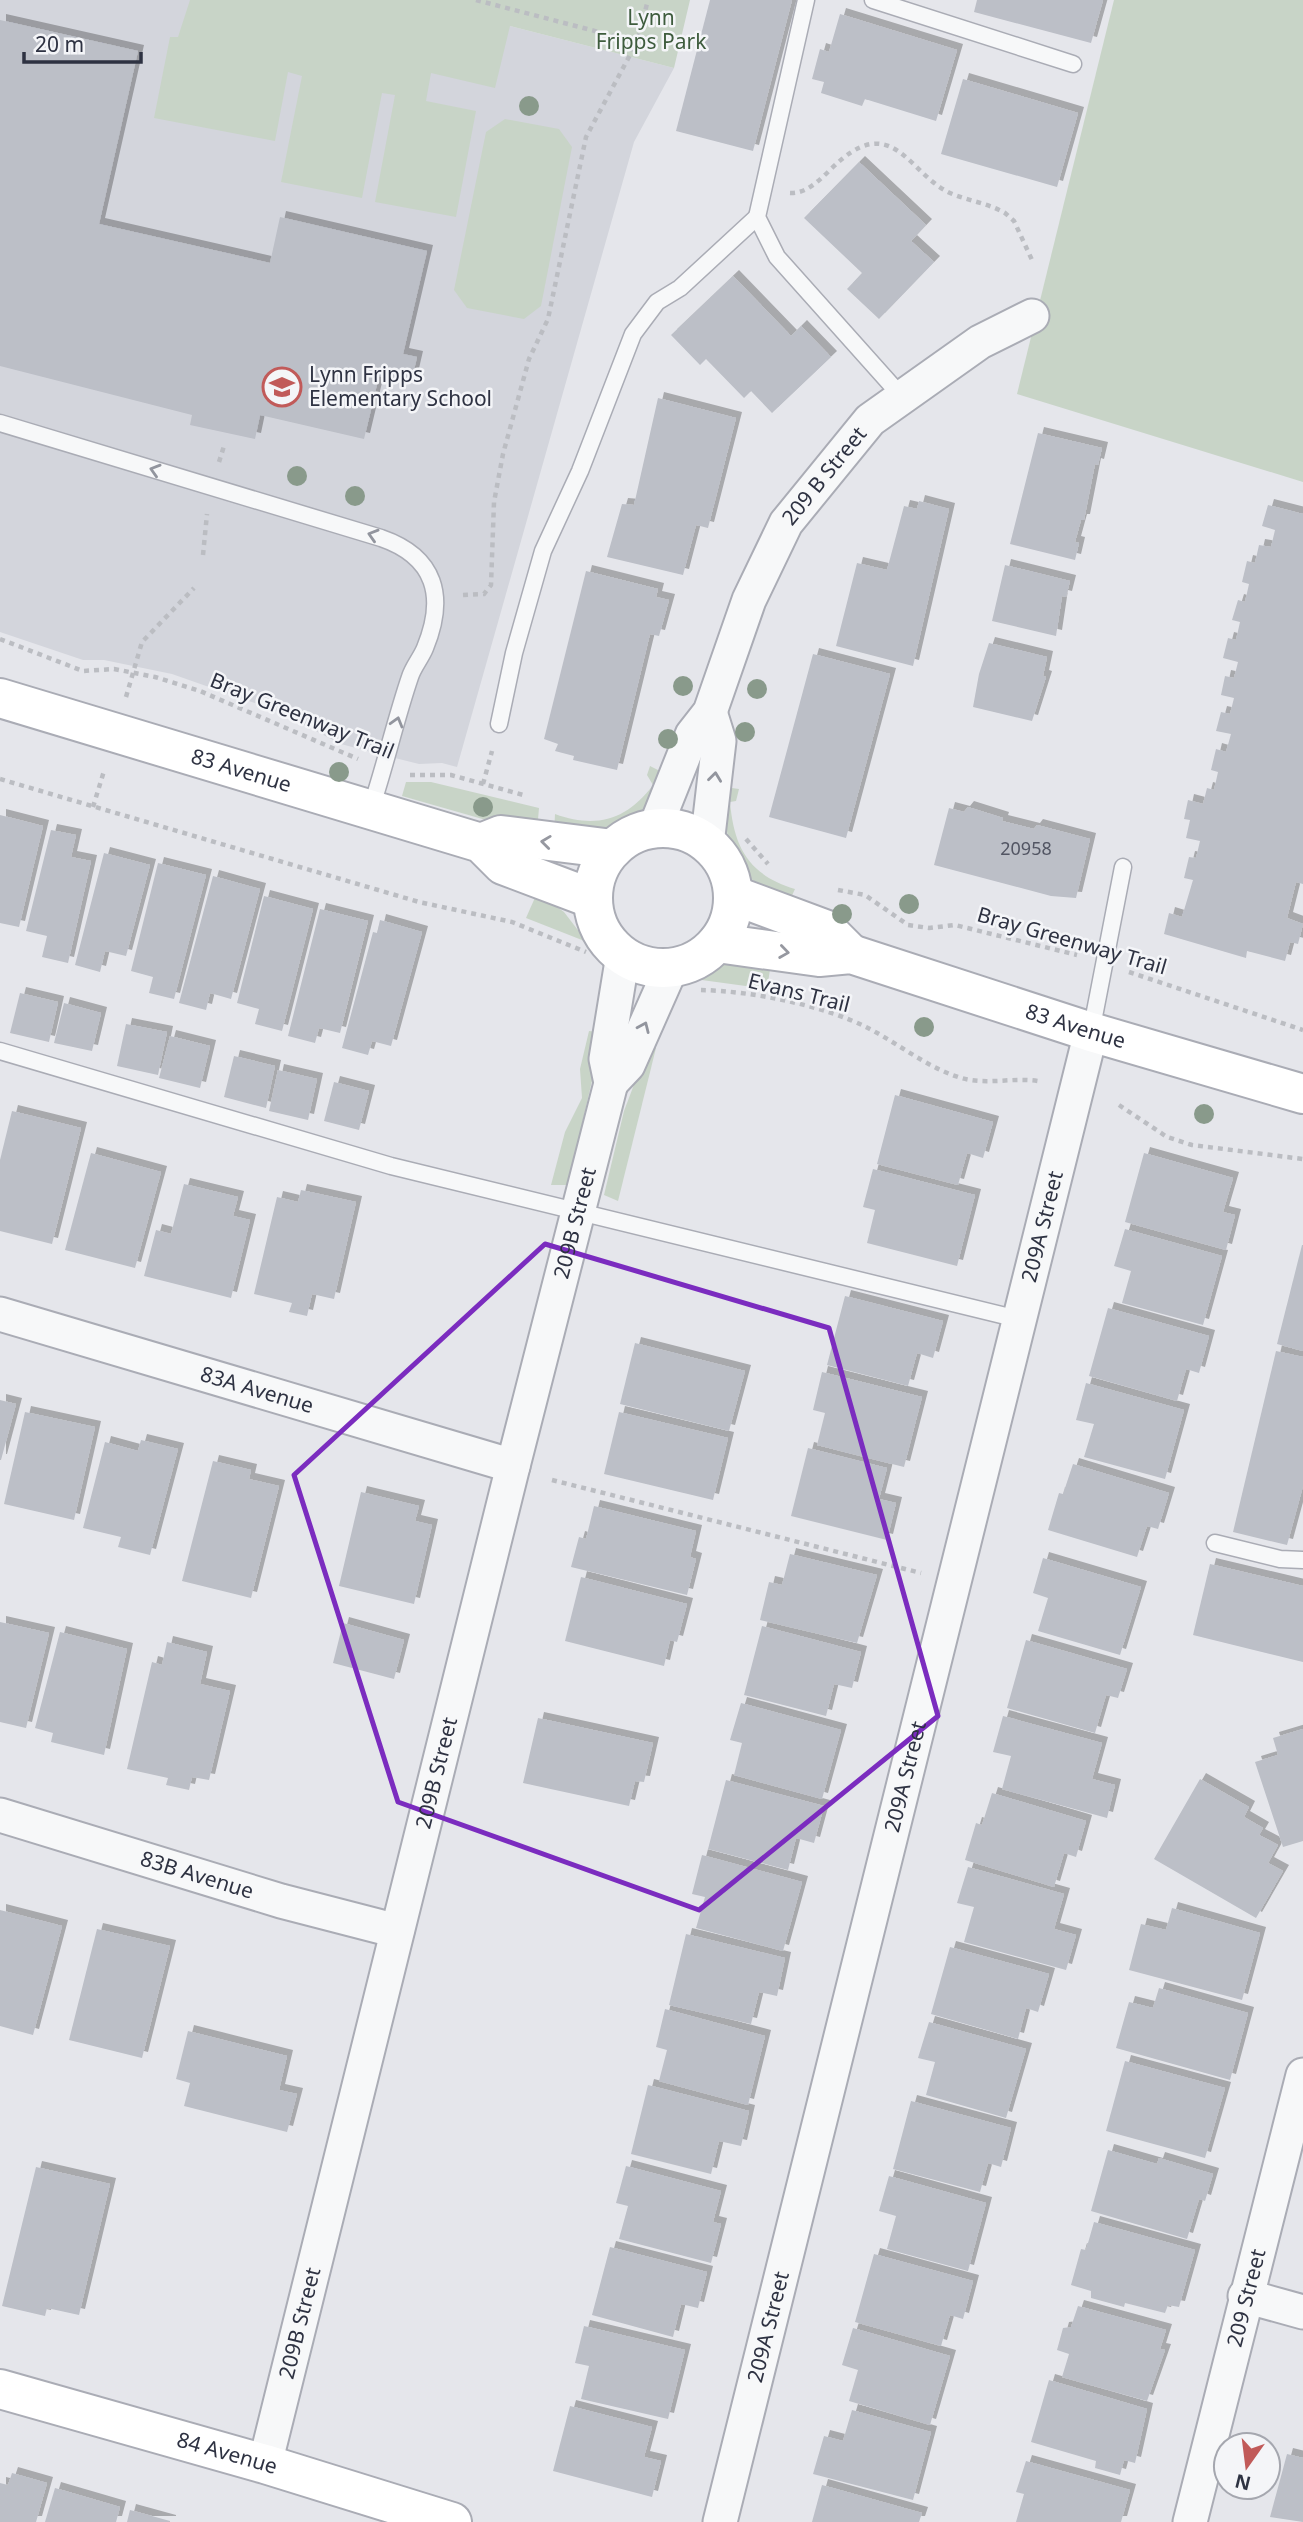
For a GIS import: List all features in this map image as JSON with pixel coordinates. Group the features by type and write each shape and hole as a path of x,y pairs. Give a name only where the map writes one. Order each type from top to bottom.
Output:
{"street":[{"name":"209 B Street","path":"655,828 692,735 710,712 749,600 786,523 870,420 980,342 1032,316"},
{"name":"83 Avenue","path":"0,698 481,843 503,865 593,899"},
{"path":"707,844 719,741 710,712"},
{"path":"655,828 691,834 707,844 725,867 733,895 730,920 718,943 689,964 686,979 605,956 607,940 597,920 593,899 595,881 613,849 632,836 655,828"},
{"name":"83 Avenue","path":"481,843 501,835 613,849"},
{"name":"83 Avenue","path":"733,895 827,930 851,954"},
{"name":"83 Avenue","path":"718,943 819,957 851,954 1091,1032 1303,1094"},
{"name":"209B Street","path":"265,2464 611,1083 606,1059 605,956"},
{"name":"209B Street","path":"611,1083 628,1065 686,979"},
{"name":"209A Street","path":"720,2522 1091,1032"},
{"name":"83A Avenue","path":"0,1314 513,1466"},
{"name":"83B Avenue","path":"0,1815 281,1901 397,1931"},
{"name":"209 Street","path":"1190,2522 1303,2075"},
{"path":"1245,2296 1303,2312"},
{"name":"84 Avenue","path":"0,2389 265,2464 452,2522"}],"lane":[{"path":"499,724 514,653 543,551 580,471 633,334 657,302 680,288 757,217 806,0"},
{"path":"873,0 1073,64"},
{"path":"757,217 776,257 903,398"},
{"path":"0,423 403,545 417,556 434,585 436,610 425,649 410,674 370,811"},
{"path":"1091,1032 1123,867"},
{"path":"0,1051 332,1151 1018,1320"},
{"path":"1215,1543 1280,1559 1303,1560"}],"path":[{"path":"476,0 637,42"},
{"path":"458,595 484,594 491,585 494,502 503,454 529,359 548,319 586,136 637,42 648,0"},
{"path":"765,188 800,193 854,150 888,145 912,159 940,187 1006,213 1014,221 1032,260"},
{"path":"124,704 142,642 194,588"},
{"name":"Bray Greenway Trail","path":"0,639 83,671 114,669 155,677 200,691 290,727 330,748 407,775 451,775 536,799"},
{"path":"483,784 499,724"},
{"path":"93,807 106,764"},
{"path":"0,779 419,902 512,922 585,951 605,956"},
{"path":"742,826 746,838 762,860 771,866"},
{"name":"Bray Greenway Trail","path":"833,889 865,895 908,925 929,928 955,925 1069,952 1303,1030"},
{"name":"Evans Trail","path":"686,979 839,1015 869,1029 928,1065 960,1079 992,1082 1015,1078 1038,1081"},
{"path":"1119,1105 1167,1138 1192,1144 1303,1159"},
{"path":"552,1480 925,1574"}],"highlighted area":[{"path":"545,1244 829,1328 938,1716 699,1910 398,1802 294,1475"}],"shaded area":[{"name":"Lynn Fripps Elementary School","path":"0,0 408,0 674,68 634,142 457,767 442,763 419,764 341,744 272,709 172,674 104,660 83,660 0,632"}],"green space":[{"name":"Lynn Fripps Park","path":"190,0 690,0 674,68 510,26 495,88 431,73 426,101 476,111 456,217 375,202 395,95 382,93 362,198 281,182 302,76 288,72 275,141 154,118 170,37 178,37"},
{"path":"1114,0 1303,0 1303,482 1017,394"},
{"path":"505,119 559,129 572,147 541,306 524,319 467,308 454,290 486,132"},
{"path":"650,766 664,773 643,809 622,828 595,834 554,834 555,814 584,821 597,821 621,814 643,797 653,785 647,775"},
{"path":"406,782 431,782 539,808 537,831 500,824 402,796"},
{"path":"725,787 739,789 736,801 730,802 740,846 747,858 766,876 795,889 789,902 754,881 735,857 726,827"},
{"path":"537,893 564,912 587,942 526,918"},
{"path":"741,961 771,963 767,989 687,978 701,969"},
{"path":"589,1031 598,1032 594,1072 568,1185 551,1185 565,1132 582,1098 580,1069"},
{"path":"649,1045 656,1048 618,1201 604,1195 624,1111"}],"building":[{"path":"710,0 792,0 753,151 676,131"},
{"path":"977,0 1103,0 1091,43 974,12"},
{"path":"840,14 957,50 936,121 865,99 862,106 821,93 824,82 812,79 820,49 829,52"},
{"path":"0,20 138,51 99,224 270,263 280,217 427,251 403,354 417,357 411,383 379,376 364,439 260,415 255,439 190,425 192,415 0,366"},
{"path":"963,79 1078,113 1057,187 941,154"},
{"path":"859,162 926,225 911,241 934,262 879,319 847,289 862,273 804,218"},
{"path":"733,276 791,336 801,326 831,357 772,413 751,391 744,398 706,359 700,365 671,335"},
{"path":"658,398 736,418 708,528 696,525 683,575 607,557 622,504 634,505"},
{"path":"1038,433 1102,448 1098,465 1095,464 1084,520 1081,520 1075,542 1079,543 1075,560 1010,544"},
{"path":"919,501 949,509 913,666 836,646 857,563 887,570 904,506 917,509"},
{"path":"1268,505 1303,514 1303,884 1296,882 1287,918 1303,924 1298,944 1290,942 1285,961 1247,951 1246,958 1164,934 1169,913 1182,917 1193,880 1184,878 1189,857 1196,858 1200,841 1186,838 1190,820 1184,819 1188,800 1203,804 1207,788 1214,790 1218,772 1211,770 1216,749 1226,752 1231,734 1216,731 1221,712 1230,714 1234,698 1221,695 1225,676 1234,678 1238,662 1223,658 1228,638 1236,640 1240,622 1232,620 1238,600 1245,602 1249,584 1242,582 1247,561 1255,563 1259,545 1271,547 1275,530 1262,526"},
{"path":"1005,565 1070,581 1066,597 1062,596 1056,636 992,621"},
{"path":"586,571 658,589 656,597 669,600 659,636 650,634 617,770 573,760 574,756 555,751 558,744 544,739"},
{"path":"989,643 1047,657 1043,676 1046,677 1032,721 973,707 979,674"},
{"path":"813,654 890,674 846,838 769,817"},
{"path":"968,807 1003,818 1002,821 1034,829 1037,825 1090,839 1076,898 1051,896 934,865 949,808 964,812"},
{"path":"0,815 43,826 19,927 0,923"},
{"path":"51,830 76,835 71,857 91,861 68,963 42,957 47,936 26,931"},
{"path":"104,853 150,865 126,956 105,951 100,972 75,965"},
{"path":"158,863 206,875 174,999 149,993 153,977 131,971"},
{"path":"213,876 260,889 231,999 210,993 206,1010 179,1003"},
{"path":"264,896 313,909 282,1031 255,1024 259,1009 237,1003"},
{"path":"320,909 368,921 340,1033 319,1028 315,1043 288,1036"},
{"path":"380,920 422,932 391,1046 372,1041 368,1055 342,1048 373,932 377,933"},
{"path":"20,993 58,1002 49,1042 10,1033"},
{"path":"64,1003 101,1013 92,1051 54,1043"},
{"path":"126,1024 167,1032 158,1075 117,1066"},
{"path":"170,1036 210,1046 200,1088 159,1078"},
{"path":"234,1056 275,1066 266,1108 224,1097"},
{"path":"278,1070 317,1079 308,1120 269,1111"},
{"path":"334,1082 369,1091 359,1130 324,1121"},
{"path":"895,1095 993,1122 983,1158 967,1153 958,1185 877,1164"},
{"path":"12,1111 81,1128 52,1244 0,1231 0,1160"},
{"path":"91,1153 161,1172 135,1268 65,1250"},
{"path":"1144,1153 1233,1178 1223,1212 1235,1215 1226,1250 1125,1222"},
{"path":"873,1169 975,1195 957,1266 867,1243 875,1210 863,1207"},
{"path":"184,1184 238,1197 233,1216 250,1220 231,1298 144,1276 156,1230 171,1234"},
{"path":"301,1190 356,1202 334,1299 312,1294 307,1316 289,1312 292,1303 254,1294 277,1197 298,1202"},
{"path":"1125,1229 1222,1256 1203,1325 1122,1303 1131,1271 1114,1266"},
{"path":"1303,1245 1303,1351 1277,1344"},
{"path":"845,1296 943,1321 933,1358 917,1353 908,1386 827,1365"},
{"path":"1108,1308 1209,1336 1199,1373 1186,1369 1177,1401 1089,1376"},
{"path":"635,1343 745,1371 729,1431 620,1404"},
{"path":"1276,1351 1303,1357 1303,1486 1287,1545 1233,1532"},
{"path":"822,1372 922,1397 904,1467 817,1445 825,1413 813,1410"},
{"path":"1086,1383 1184,1410 1165,1479 1084,1457 1094,1424 1076,1420"},
{"path":"0,1400 16,1404 1,1460 0,1460"},
{"path":"25,1412 95,1427 74,1520 4,1504"},
{"path":"619,1412 728,1438 713,1500 604,1474"},
{"path":"141,1440 178,1449 150,1555 118,1547 121,1537 83,1528 105,1442 138,1451"},
{"path":"808,1448 887,1468 879,1499 896,1503 887,1540 791,1516"},
{"path":"213,1461 251,1470 249,1479 279,1486 251,1598 182,1581"},
{"path":"1073,1464 1169,1493 1158,1529 1147,1526 1137,1557 1048,1530 1059,1493 1063,1494"},
{"path":"361,1492 419,1506 415,1521 432,1525 414,1604 339,1586"},
{"path":"594,1506 696,1531 690,1557 696,1559 687,1595 571,1567 579,1537 586,1539"},
{"path":"790,1554 877,1575 857,1643 760,1620 769,1582 782,1585"},
{"path":"1043,1558 1141,1587 1120,1655 1038,1631 1048,1598 1033,1593"},
{"path":"1210,1564 1303,1586 1303,1662 1193,1635"},
{"path":"581,1577 687,1604 677,1642 670,1640 664,1666 565,1641"},
{"path":"0,1622 49,1633 26,1728 0,1722"},
{"path":"343,1623 404,1640 394,1679 333,1663"},
{"path":"762,1626 861,1652 852,1688 834,1684 826,1716 744,1695"},
{"path":"60,1632 127,1649 104,1755 51,1742 53,1733 35,1728"},
{"path":"1026,1640 1127,1669 1118,1698 1106,1695 1095,1733 1007,1708"},
{"path":"167,1642 207,1652 200,1684 230,1691 209,1780 192,1777 189,1790 166,1785 168,1778 127,1769 152,1662 162,1665"},
{"path":"741,1703 841,1730 822,1799 734,1775 742,1743 730,1740"},
{"path":"1003,1716 1102,1743 1092,1779 1115,1785 1107,1818 1002,1789 1011,1756 993,1752"},
{"path":"538,1718 653,1743 644,1782 635,1781 629,1806 523,1783"},
{"path":"1303,1729 1303,1841 1283,1847 1255,1762 1278,1755 1273,1738"},
{"path":"1200,1779 1249,1807 1244,1817 1263,1828 1259,1835 1278,1845 1268,1863 1283,1871 1256,1918 1154,1859"},
{"path":"726,1780 824,1806 814,1843 796,1838 788,1870 708,1849"},
{"path":"992,1793 1086,1821 1076,1857 1064,1853 1054,1887 965,1860 976,1823 982,1825"},
{"path":"702,1855 802,1882 783,1951 696,1928 705,1897 692,1894"},
{"path":"968,1867 1064,1894 1054,1929 1076,1935 1066,1970 964,1942 974,1907 957,1903"},
{"path":"1172,1908 1260,1933 1242,2000 1129,1970 1141,1924 1166,1930"},
{"path":"0,1910 62,1926 33,2035 0,2026"},
{"path":"97,1929 170,1946 142,2058 69,2040"},
{"path":"686,1934 785,1958 777,1996 759,1992 751,2024 669,2005"},
{"path":"950,1947 1049,1974 1038,2012 1026,2008 1018,2039 931,2014"},
{"path":"1159,1988 1248,2013 1230,2080 1116,2048 1129,2002 1153,2008"},
{"path":"665,2009 765,2036 748,2105 659,2081 667,2050 656,2047"},
{"path":"929,2022 1026,2049 1006,2118 926,2095 935,2062 918,2058"},
{"path":"188,2031 287,2056 279,2090 297,2094 287,2132 184,2106 190,2083 176,2079"},
{"path":"1125,2061 1225,2088 1205,2158 1106,2131"},
{"path":"648,2085 749,2111 741,2146 719,2141 711,2174 631,2154"},
{"path":"911,2101 1011,2128 1001,2167 988,2163 980,2192 893,2169"},
{"path":"1108,2150 1157,2164 1159,2158 1213,2174 1205,2201 1199,2199 1187,2239 1091,2211"},
{"path":"626,2166 721,2191 713,2222 721,2224 711,2263 619,2239 628,2206 616,2203"},
{"path":"36,2167 110,2184 79,2315 47,2308 45,2316 2,2306"},
{"path":"889,2176 986,2203 968,2271 887,2249 896,2216 879,2211"},
{"path":"1094,2222 1195,2250 1179,2307 1168,2305 1165,2313 1125,2303 1124,2307 1091,2298 1091,2291 1071,2285 1081,2249 1086,2250"},
{"path":"610,2247 707,2272 698,2308 681,2304 673,2337 592,2315"},
{"path":"874,2254 973,2281 963,2319 950,2315 941,2346 855,2322"},
{"path":"1078,2306 1166,2330 1160,2349 1165,2350 1147,2401 1062,2377 1069,2354 1057,2350 1063,2328 1071,2327"},
{"path":"584,2326 685,2350 668,2419 581,2399 589,2366 575,2363"},
{"path":"853,2328 950,2356 930,2425 849,2401 858,2370 842,2365"},
{"path":"1049,2380 1147,2409 1135,2463 1124,2460 1120,2475 1095,2468 1096,2461 1031,2442"},
{"path":"570,2406 652,2427 644,2457 661,2461 652,2497 553,2471"},
{"path":"852,2410 931,2432 913,2500 813,2474 824,2436 843,2441"},
{"path":"1287,2454 1303,2458 1303,2522 1270,2517 1274,2501 1282,2501 1282,2473"},
{"path":"1026,2461 1130,2490 1121,2522 1016,2522 1024,2494 1016,2492"},
{"path":"12,2473 47,2483 36,2522 0,2522 0,2483 8,2485"},
{"path":"822,2485 922,2513 919,2522 812,2522"},
{"path":"55,2488 120,2507 116,2522 45,2522"},
{"path":"130,2510 170,2521 170,2522 127,2522"}],"place":[{"name":"Lynn Fripps Elementary School","path":"282,387"}]}
